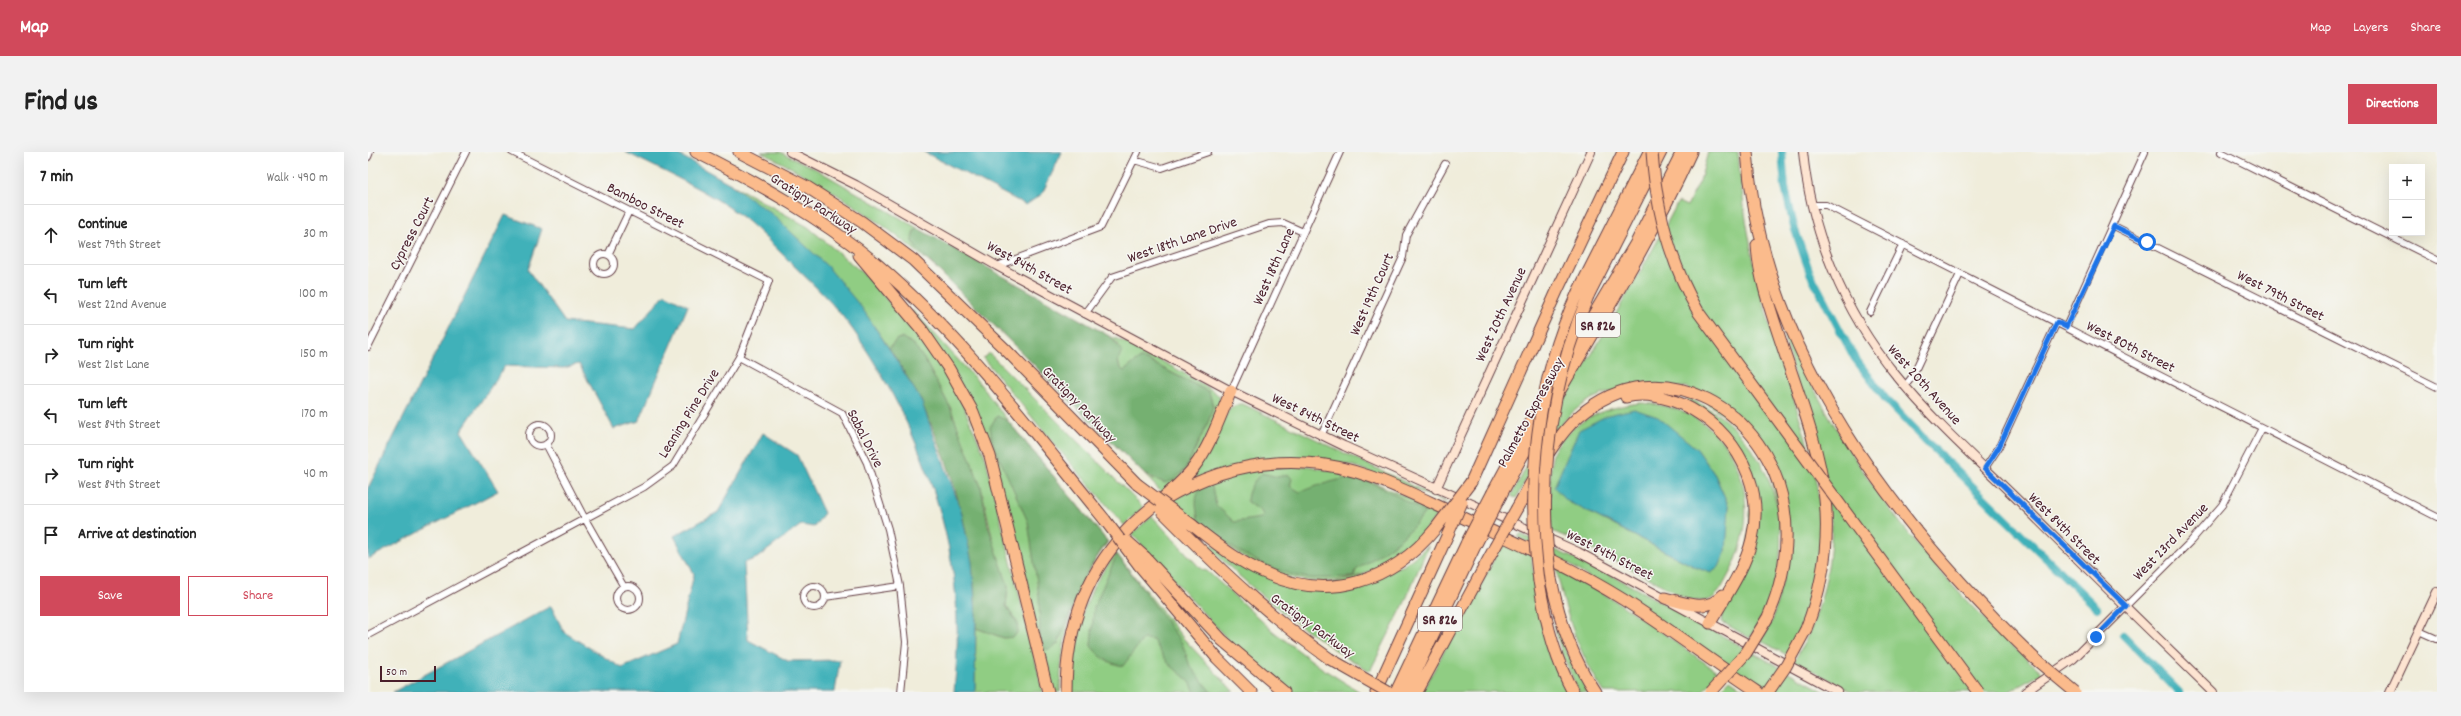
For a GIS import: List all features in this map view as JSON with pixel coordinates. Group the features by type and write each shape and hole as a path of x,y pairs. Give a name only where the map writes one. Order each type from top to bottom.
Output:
{"highway":[{"name":"Gratigny Parkway","path":"696,152 786,199 878,265 927,309 974,359 1105,520 1142,561"},
{"name":"Gratigny Parkway","path":"739,152 807,187 862,222 913,260 1007,351 1137,484 1188,529 1242,591 1287,629 1330,659 1388,692"},
{"name":"Palmetto Expressway","path":"1376,692 1557,291 1623,152"},
{"path":"1573,692 1560,665 1551,637 1539,581 1533,508 1538,430 1544,391 1555,353 1649,152"},
{"path":"1652,152 1657,200 1665,233 1683,282 1699,313 1978,692"},
{"path":"1596,692 1570,644 1560,616 1551,578 1545,498 1550,432 1562,370 1583,294 1661,152"},
{"path":"1497,493 1534,416 1637,241 1682,152"},
{"name":"Palmetto Expressway","path":"1406,692 1471,544 1497,493 1639,255 1691,152"},
{"path":"1747,152 1760,270 1809,425 1823,479 1827,518 1826,554 1821,588 1806,629 1786,666 1768,692"},
{"path":"1755,214 1770,274 1787,320 1818,383 1853,443 1885,491 1931,550 1980,606 2034,658 2075,692"},
{"path":"853,246 870,270 922,330 949,369 973,412 990,456 1048,692"},
{"path":"1416,692 1517,508 1566,429 1580,415 1595,405 1626,390 1667,388 1706,398 1727,409 1745,425 1763,451 1775,476 1784,506 1787,532 1785,560 1768,617 1746,653 1711,692"},
{"path":"1066,692 1070,636 1077,610 1088,585 1104,558 1121,537 1163,500 1198,461 1231,391"},
{"path":"1595,405 1630,396 1663,398 1697,412 1715,425 1732,442 1744,466 1752,492 1754,513 1752,538 1744,561 1710,623"},
{"path":"1163,500 1211,476 1240,468 1274,462 1323,465 1364,474 1438,506 1572,570 1642,612 1758,692"},
{"path":"1188,529 1261,572 1290,582 1317,586 1350,584 1384,572 1412,555 1436,528 1471,482"},
{"path":"1396,692 1471,544"},
{"path":"1142,561 1217,658 1251,692"},
{"path":"1142,561 1222,640 1284,692"},
{"path":"1665,598 1701,607 1719,600 1730,587"}],"street":[{"path":"368,157 370,152"},
{"name":"Cypress Court","path":"368,347 466,152"},
{"name":"Bamboo Street","path":"512,152 769,281"},
{"name":"West 84th Street","path":"790,152 856,185 997,266 1231,391 1321,436 1578,552 1838,692"},
{"path":"997,266 1100,227 1138,152"},
{"path":"1134,160 1162,168 1208,152"},
{"name":"West 18th Lane","path":"1231,391 1340,152"},
{"name":"West 20th Avenue","path":"1436,489 1591,152"},
{"name":"West 20th Avenue","path":"1803,152 1812,205 1828,257 1848,302 1872,343 1905,386 1985,468"},
{"path":"2066,327 2114,226 2145,152"},
{"path":"2221,152 2437,260"},
{"name":"West 19th Court","path":"1321,436 1404,257 1406,235 1445,164"},
{"name":"West 80th Street","path":"1812,205 1826,205 2437,517"},
{"path":"608,255 629,211"},
{"name":"West 18th Lane Drive","path":"1085,314 1112,277 1269,224 1283,223 1303,232"},
{"name":"West 79th Street","path":"2114,226 2437,387"},
{"path":"1870,312 1903,244"},
{"path":"1905,386 1912,377 1960,274"},
{"name":"Leaning Pine Drive","path":"368,635 584,517 644,487 673,466 738,356 769,281"},
{"path":"1985,468 1999,447 2057,322"},
{"name":"Sabal Drive","path":"738,356 842,413 872,478 888,529 900,586 906,642 901,692"},
{"name":"West 23rd Avenue","path":"2126,606 2191,541 2222,505 2262,428"},
{"path":"546,444 584,517 624,587"},
{"name":"West 84th Street","path":"1985,468 2213,692"},
{"path":"825,597 900,586"},
{"path":"2390,692 2437,592"},
{"path":"2025,692 2073,659 2126,606"},
{"path":"2419,631 2437,639"}],"green space":[{"path":"761,152 780,152 814,168 919,229 914,231 916,248 937,269 896,235 853,205 808,177"},
{"path":"1708,152 1738,152 1745,213 1761,292 1807,444 1815,477 1820,510 1821,544 1817,579 1808,608 1787,655 1761,641 1773,619 1789,555 1765,448 1687,387 1618,390 1593,398 1578,408 1553,435 1542,450 1516,498 1511,496 1531,458 1638,276 1678,202 1687,206 1700,181"},
{"path":"729,183 808,227 866,276 923,341 956,390 985,456 1043,692 975,692 976,628 1004,638 1017,622 1006,606 1008,586 996,554 981,487 950,407 924,359 909,341 897,339 889,348 854,300 817,258 776,220"},
{"path":"919,229 1111,337 1122,351 1118,362 1121,369 1124,371 1139,359 1145,359 1209,392 1213,406 1209,420 1186,468 1174,480 1165,483 1144,474 916,248 912,239 914,231"},
{"path":"913,310 980,384 1008,421 1108,542 1086,577 1071,613 1063,651 1060,692 1050,692 990,451 911,312"},
{"path":"1788,334 1810,381 1836,428 1896,518 1966,601 2043,673 2008,692 1853,692 1794,661 1811,629 1822,596 1829,561 1832,525 1784,335"},
{"path":"1111,337 1168,364 1203,384 1220,397 1218,413 1193,464 1163,494 1144,474 1153,480 1182,473 1186,468 1209,420 1213,406 1209,392 1145,359 1124,371 1119,366 1118,362 1118,344"},
{"path":"903,338 914,345 924,359 950,407 981,487 988,525 1008,586 1006,606 1017,622 1018,631 1014,637 1004,638 976,628 970,555 963,518 953,482 940,446 925,412 908,379 889,348 897,339"},
{"path":"989,353 1143,507 1124,525 983,358"},
{"path":"1688,398 1710,409 1729,424 1746,441 1760,461 1770,483 1777,506 1780,530 1780,555 1776,577 1770,598 1750,638 1722,622 1723,610 1746,569 1752,482 1704,411 1687,400"},
{"path":"1641,403 1673,409 1700,421 1721,440 1736,463 1744,489 1746,518 1740,547 1722,587 1714,597 1706,601 1695,601 1681,596 1614,560 1552,531 1550,477 1554,451 1561,440 1580,423 1603,411","holes":["1697,449 1715,475 1729,507 1697,568 1567,501"]},
{"path":"1243,404 1446,502 1354,466 1324,460 1199,479 1193,474 1230,408"},
{"path":"997,416 1008,421 1107,541 1085,576 1058,644 1047,651 1040,640 1039,596 1028,522 993,444 990,427"},
{"path":"1308,466 1365,478 1439,512 1425,530 1408,547 1390,560 1371,571 1350,578 1328,581 1306,580 1282,575 1252,562 1223,543 1170,501 1205,482 1249,469"},
{"path":"1262,473 1278,477 1288,474 1292,479 1290,486 1300,492 1342,479 1353,478 1362,480 1381,487 1425,512 1411,530 1356,570 1354,577 1315,578 1289,574 1261,563 1232,547 1218,538 1198,520 1196,500 1201,487 1205,482 1212,487 1216,505 1234,522 1261,518 1263,515 1261,511 1247,502 1251,486"},
{"path":"1152,516 1201,569 1207,571 1274,632 1323,669 1360,692 1291,692 1238,651 1132,534"},
{"path":"1520,534 1613,576 1825,692 1762,692 1567,563 1518,537"},
{"path":"1203,541 1308,589 1403,566 1428,546 1404,604 1370,671 1325,643 1282,612 1222,560"},
{"path":"1504,541 1531,553 1535,588 1542,624 1559,676 1567,692 1422,692"},
{"path":"1116,553 1183,638 1234,692 1069,692 1077,627 1094,585"},
{"path":"1117,554 1182,643 1190,666 1211,692 1195,692 1190,682 1168,663 1153,640 1143,639 1123,666 1105,659 1091,646 1094,607"},
{"path":"1556,566 1619,604 1721,674 1701,692 1604,692 1587,663 1574,632 1563,599"},
{"path":"1554,625 1556,625 1572,663 1589,692 1579,692 1562,654"},
{"path":"1730,680 1748,692 1718,692"}],"water":[{"path":"625,152 674,152 729,183 772,214 828,267 862,308 892,353 921,400 961,510 972,562 976,614 975,692 954,692 957,650 955,585 939,508 911,433 894,397 874,362 853,330 832,304 745,219 702,191"},
{"path":"924,152 1062,152 1042,194 1026,205"},
{"path":"505,215 542,229 528,270 565,322 635,329 665,294 688,306 639,421 614,429 579,364 564,368 505,366 461,431 498,491 368,559 368,488"},
{"path":"1634,409 1658,417 1697,449 1715,475 1729,507 1726,551 1719,567 1711,573 1697,568 1567,501 1554,487 1579,430 1608,415"},
{"path":"763,433 797,455 824,513 814,527 801,525 757,558 744,563 748,640 788,661 840,660 835,692 743,692 736,689 727,692 393,692 551,606 564,632 622,668 677,644 694,574 674,536 718,512"}],"waterway":[{"path":"1782,152 1785,187 1794,227 1810,273 1854,357 1885,398 1928,443 2097,608"},
{"path":"2123,635 2179,692"}],"route":[{"path":"2096,637 2126,606 2113,595 1985,468 1999,447 2057,322 2066,327 2114,226 2147,242"}]}
